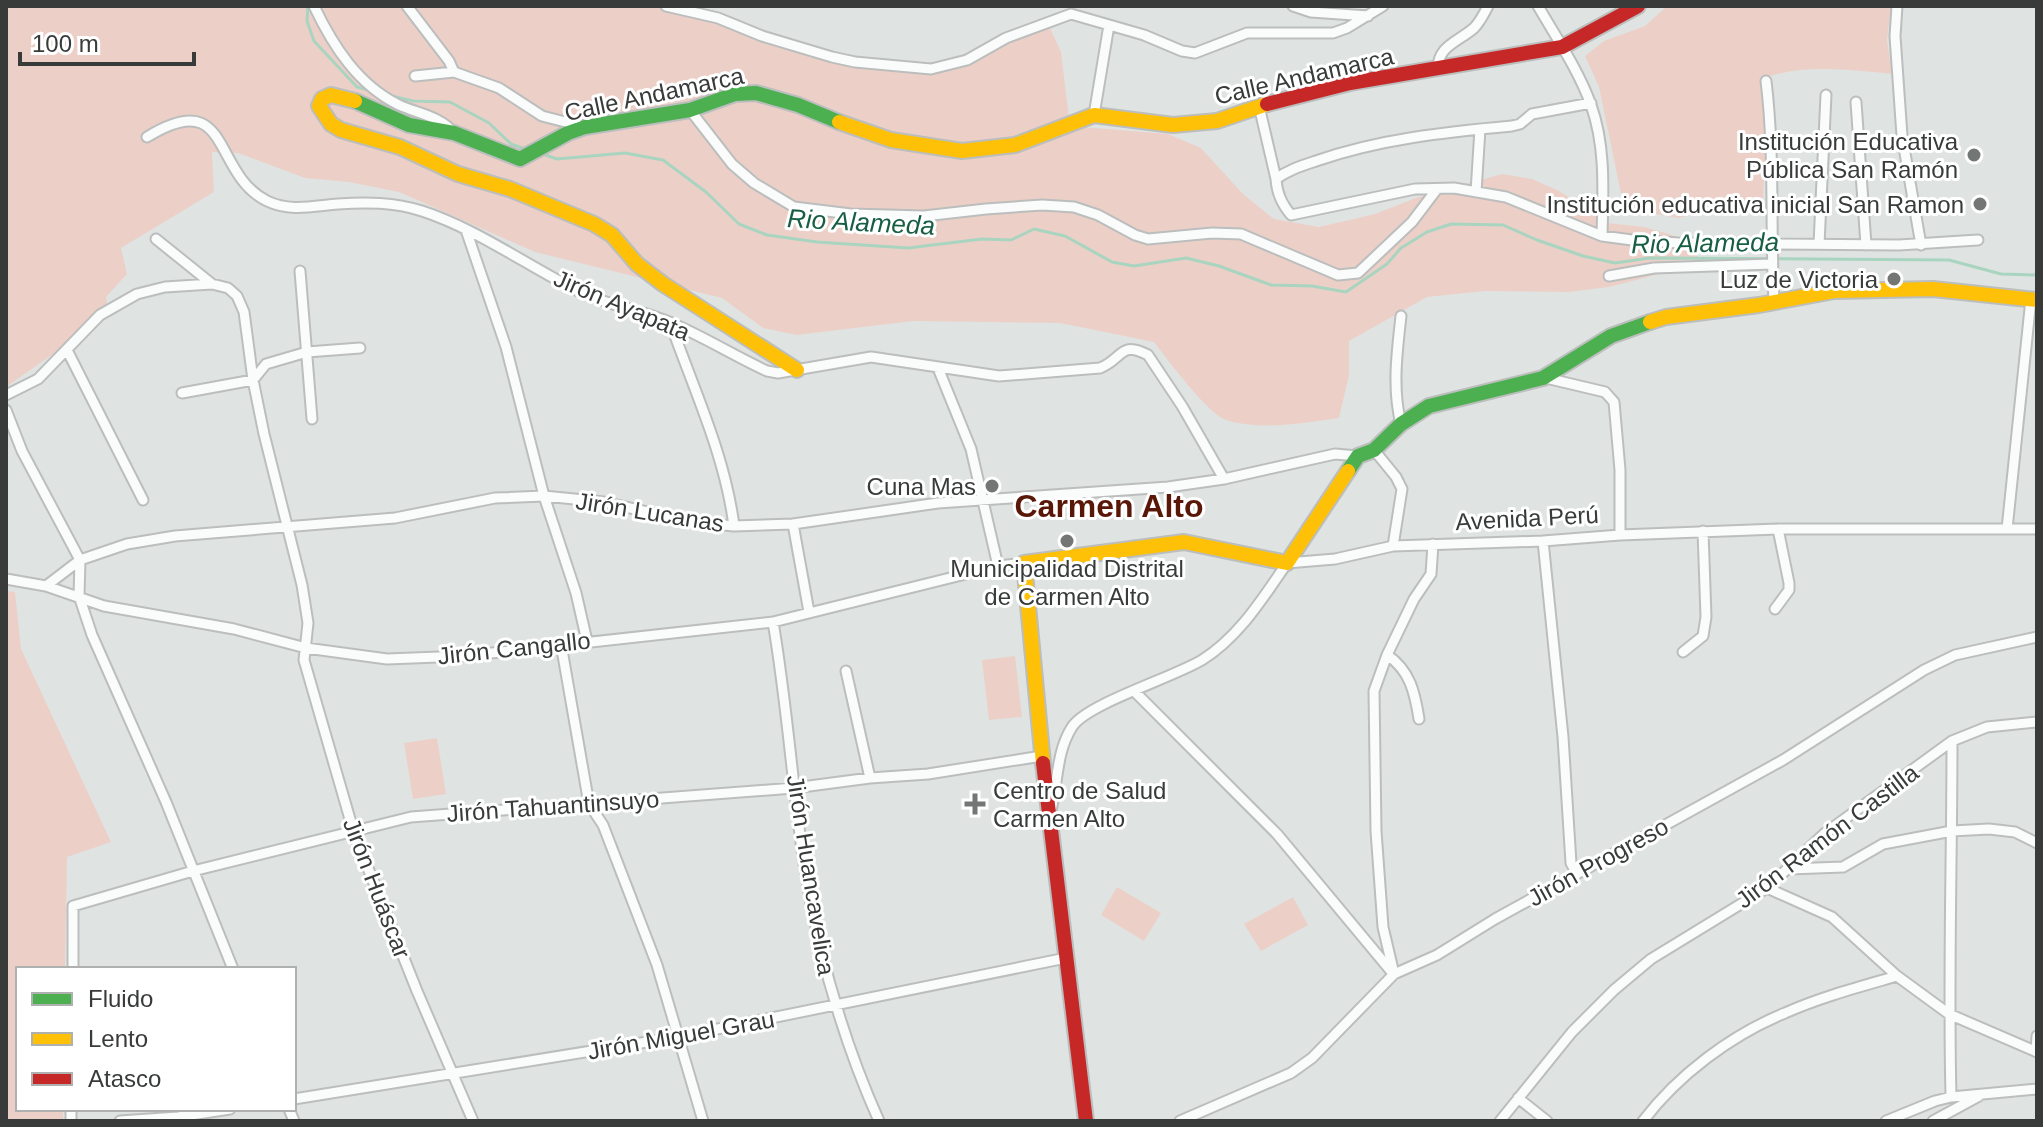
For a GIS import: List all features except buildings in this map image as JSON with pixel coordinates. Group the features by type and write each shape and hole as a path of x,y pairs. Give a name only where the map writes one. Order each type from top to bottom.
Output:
{"street":[{"path":"314,6 338,49 365,83 402,106 437,118 454,133"},
{"path":"407,6 454,72"},
{"path":"666,6 718,18 762,36 832,57 931,69 967,60 1006,38 1071,14 1195,53 1247,33 1333,33 1383,6"},
{"path":"1293,6 1311,12 1368,16"},
{"path":"1438,70 1437,58 1442,50 1477,25 1488,6"},
{"path":"1538,6 1591,103 1601,152 1602,236"},
{"name":"Calle Andamarca","path":"797,370 663,284 637,264 612,235 594,224 510,189 458,174 400,147 341,130 322,114 319,106 322,99 331,95 347,98 409,125 454,133 520,159 585,127 690,110 735,94 756,93 798,105 868,134 962,151 1015,145 1094,115 1173,125 1217,121 1259,106 1350,83 1562,47 1638,6"},
{"path":"1897,6 1895,36 1902,136 1921,245"},
{"path":"1094,115 1109,25"},
{"path":"415,76 454,72 499,88 542,116 585,127"},
{"path":"1766,81 1772,127 1774,301"},
{"path":"1819,244 1826,95"},
{"path":"1856,102 1866,245"},
{"path":"1276,179 1286,172 1377,143 1512,126 1520,124 1532,114 1591,103"},
{"path":"1259,106 1280,199 1291,215 1415,189 1454,188 1506,197 1602,236 1679,243 1771,246 1921,245 1978,240"},
{"path":"690,110 732,164 754,183 794,207 851,214 924,216 1014,207 1074,207 1148,239 1212,233 1241,234 1338,275 1358,273 1412,222 1437,189"},
{"name":"Jirón Ayapata","path":"147,137 187,119 201,122 213,131 253,194 275,205 294,208 391,203 423,211 466,230 580,293 670,322 767,371 778,373 871,357 999,376 1100,368 1113,363 1121,351 1131,348 1148,355 1224,479"},
{"path":"1476,192 1480,129"},
{"path":"466,230 506,347 544,496 576,593 587,641"},
{"name":"Jirón Huáscar","path":"156,239 212,284 228,288 237,296 244,312 253,380 306,610 308,623 304,660 354,833 473,1121"},
{"path":"1609,276 1676,267 1772,263"},
{"path":"300,271 312,419"},
{"path":"6,395 38,379 100,315 137,294 165,287 212,284"},
{"path":"1049,816 1056,792 1060,753 1080,717 1206,658 1250,617 1358,456 1374,450 1401,424 1429,406 1543,378 1611,336 1666,317 1834,291 1901,288 2034,300 2007,529"},
{"path":"1401,316 1396,359 1396,403 1401,424"},
{"path":"670,322 718,454 734,526"},
{"path":"182,393 253,380 266,364 307,352 360,348"},
{"path":"67,350 143,500"},
{"path":"938,368 971,449 998,566"},
{"path":"1543,378 1593,388 1610,395 1614,402 1620,470 1620,535"},
{"path":"6,410 22,451 80,560 79,596 92,635 166,802 232,967"},
{"path":"1374,450 1402,489 1393,546"},
{"name":"Jirón Lucanas","path":"46,586 80,560 127,544 175,536 395,518 495,498 544,496 604,502 691,522 734,526 793,524 983,499 1090,493 1224,479 1335,454 1358,456"},
{"path":"793,524 809,612"},
{"path":"1775,609 1789,590 1778,529"},
{"name":"Avenida Perú","path":"1024,563 1184,542 1287,563 1335,559 1393,546 1703,531 2037,529"},
{"path":"1683,652 1703,636 1706,559 1703,531"},
{"path":"1543,541 1563,737 1571,863 1577,874"},
{"path":"1394,974 1383,927 1374,782 1374,691 1387,655 1414,599 1431,574 1433,544"},
{"path":"1024,563 1042,756 1086,1121"},
{"name":"Jirón Cangallo","path":"6,579 46,586 104,606 234,629 306,648 387,659 464,656 773,622 998,566 1024,563"},
{"name":"Jirón Huancavelica","path":"773,622 789,723 805,867 834,1006 879,1121"},
{"name":"Jirón Progreso","path":"1180,1121 1238,1098 1302,1066 1394,974 1437,955 1783,760 1924,670 1955,655 2037,637"},
{"path":"561,644 589,804 603,825 657,965 703,1121"},
{"path":"1387,655 1400,664 1410,679 1419,719"},
{"path":"846,671 870,778"},
{"path":"1135,692 1277,834 1394,974"},
{"name":"Jirón Ramón Castilla","path":"1500,1121 1572,1032 1651,959 1767,888 1824,834 1952,741 1987,727 2037,722"},
{"path":"1951,1097 1952,741"},
{"name":"Jirón Tahuantinsuyo","path":"73,967 73,906 193,871 411,817 794,788 928,774 1042,756"},
{"path":"1789,869 1843,867 1883,844 1952,831 1989,829 2015,832 2037,843"},
{"path":"1767,888 1832,917 1897,976 1949,1014 2036,1052 2037,1036"},
{"name":"Jirón Miguel Grau","path":"296,1099 678,1037 1066,958"},
{"path":"1643,1121 1683,1077 1748,1033 1796,1008 1897,976"},
{"path":"1886,1121 1951,1097 2037,1089"},
{"path":"1933,1121 1983,1094"},
{"path":"1518,1098 1547,1121"},
{"path":"120,1121 178,1119 220,1111"}],"shaded area":[{"path":"6,6 651,6 700,17 827,60 926,71 959,61 1020,32 1050,28 1061,52 1070,126 1168,134 1201,148 1243,194 1274,219 1319,227 1375,214 1416,198 1502,174 1532,179 1559,191 1608,223 1644,227 1672,235 1695,255 1713,264 1698,264 1609,287 1568,292 1485,291 1427,297 1349,341 1349,375 1339,418 1253,425 1218,416 1188,385 1154,342 1060,323 913,321 797,335 763,328 722,298 535,252 399,192 349,182 305,178 238,153 212,152 214,192 121,248 127,274 106,297 109,315 6,387"},
{"path":"1667,6 1891,6 1887,40 1892,74 1808,70 1760,80 1766,138 1763,199 1678,218 1624,208 1599,87 1585,56 1604,41 1645,26"},
{"path":"6,591 15,592 21,649 111,842 67,857 65,967 16,967 16,1111 63,1111 63,1121 6,1121"},
{"path":"1015,656 1022,717 989,720 982,660"},
{"path":"437,738 446,794 413,799 404,743"},
{"path":"1117,887 1161,913 1144,941 1101,915"},
{"path":"1293,897 1308,925 1261,951 1244,924"}],"waterway":[{"name":"Rio Alameda","path":"308,6 307,21 314,41 357,87 369,90"},
{"name":"Rio Alameda","path":"392,96 413,101 450,102 489,123 511,144 525,149"},
{"name":"Rio Alameda","path":"540,153 557,159 625,153 663,160 706,192 739,224 767,235 908,248 982,239 1011,240 1034,229 1065,236 1112,262 1134,266 1186,258 1271,285 1312,286 1346,292 1387,264 1401,248 1427,232 1451,224 1503,225 1583,256 1615,263 1650,258 1949,260 2001,274 2037,275"}],"traffic: fast":[{"path":"355,101 409,125 454,133 520,159 585,127 690,110 735,94 756,93 798,105 839,122"},
{"path":"1348,471 1358,456 1374,450 1401,424 1429,406 1543,378 1611,336 1650,322"}],"traffic: slow":[{"path":"355,101 331,95 322,99 319,106 331,124 341,130 400,147 458,174 510,189 594,224 612,235 637,264 663,284 797,370"},
{"path":"839,122 891,140 962,151 1015,145 1094,115 1173,125 1217,121 1267,104"},
{"path":"1650,322 1834,291 1933,289 2037,300"},
{"path":"1043,763 1024,563 1184,542 1287,563 1348,471"}],"traffic: jam":[{"path":"1267,104 1350,83 1562,47 1638,6"},
{"path":"1043,763 1086,1121"}],"place":[{"name":"Institución Educativa Pública San Ramón","path":"1974,155"},
{"name":"Institución educativa inicial San Ramon","path":"1980,204"},
{"name":"Luz de Victoria","path":"1894,279"},
{"name":"Cuna Mas","path":"992,486"},
{"name":"Municipalidad Distrital de Carmen Alto","path":"1067,541"},
{"name":"Centro de Salud Carmen Alto","path":"975,804"}],"district":[{"name":"Carmen Alto","path":"1109,506"}]}
